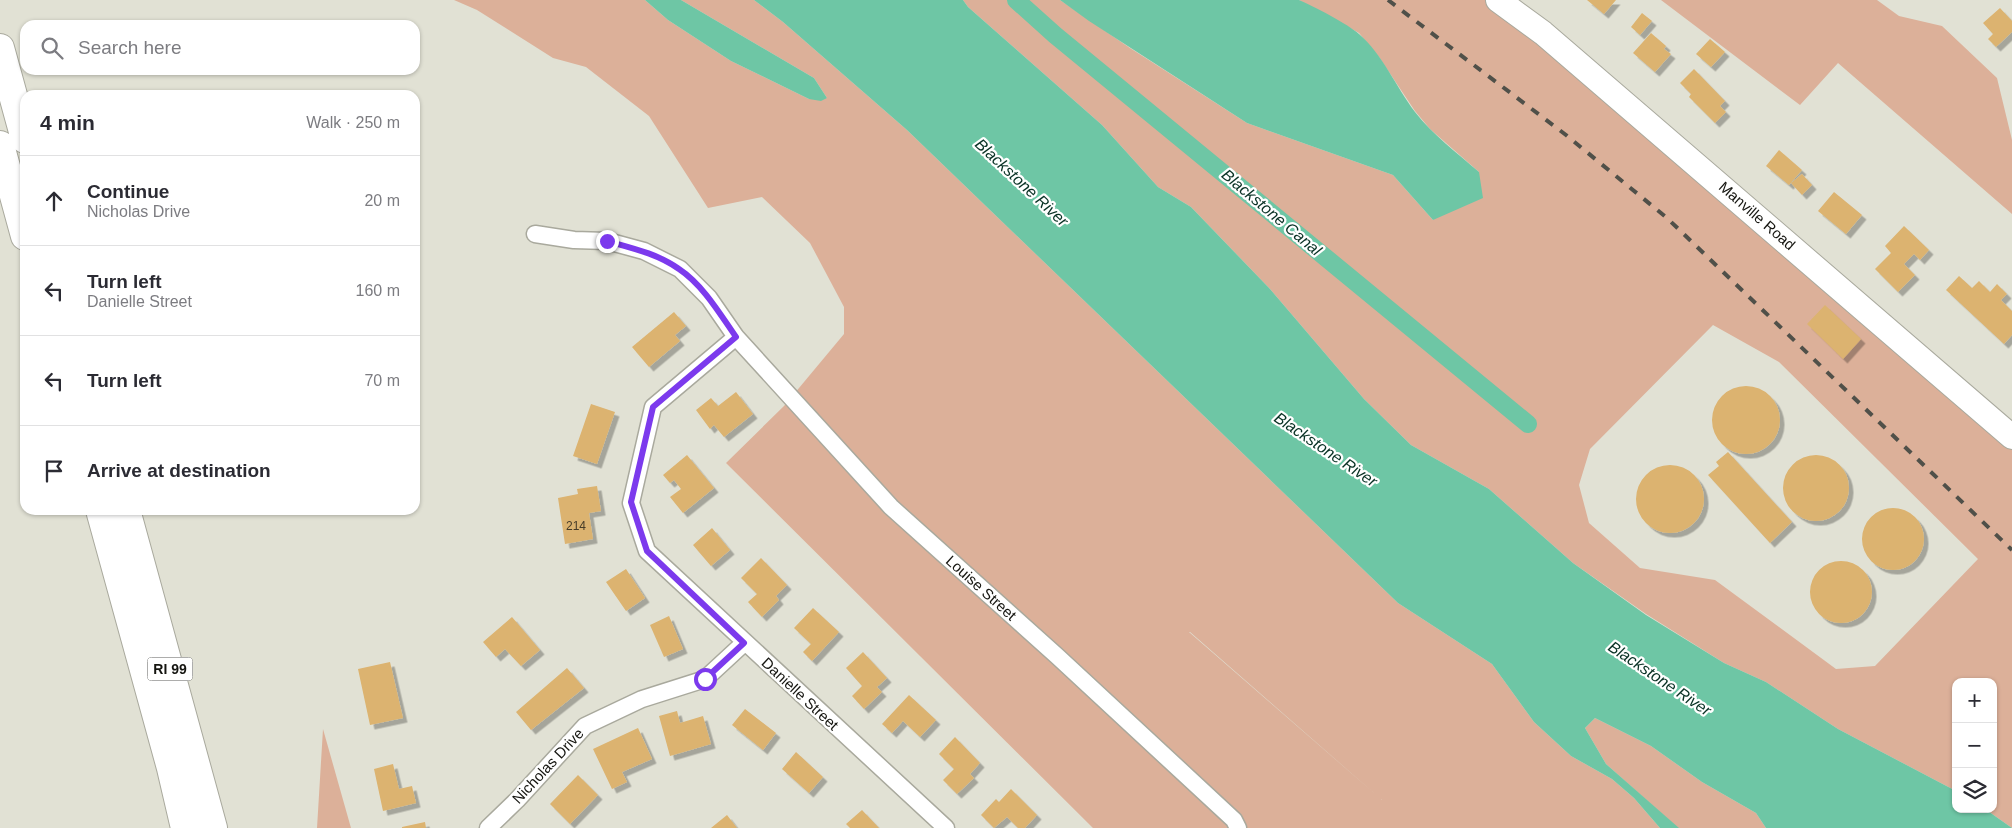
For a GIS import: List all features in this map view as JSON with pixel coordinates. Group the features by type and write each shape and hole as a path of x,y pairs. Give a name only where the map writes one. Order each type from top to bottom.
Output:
{"highway":[{"path":"0,48 20,121"},
{"path":"0,145 20,218"},
{"name":"RI 99","path":"101,515 169,759 185,828"},
{"name":"RI 99","path":"127,515 213,828"}],"main road":[{"name":"Manville Road","path":"1498,0 1543,32 2012,437"}],"street":[{"name":"Louise Street","path":"535,234 574,240 607,241 644,251 680,269 709,298 736,337 891,507 1071,669 1234,820 1238,828"},
{"name":"Danielle Street","path":"736,337 653,407 631,502 647,551 744,643 946,828"},
{"name":"Nicholas Drive","path":"488,828 517,800 585,726 642,699 705,679 744,643"}],"shaded area":[{"path":"454,0 645,0 668,20 731,61 809,99 827,98 814,78 681,0 754,0 783,22 907,130 1398,603 1492,664 1534,722 1571,756 1612,779 1634,798 1660,828 1093,828 726,463 784,406 844,334 844,307 810,243 762,197 708,208 649,116 586,67 553,58 477,10","holes":["1189,632 1190,632 1382,800"]},
{"path":"963,0 1060,0 1130,48 1247,123 1393,175 1433,220 1479,172 1430,129 1415,111 1379,57 1359,33 1299,0 1508,0 2012,432 2012,828 1991,813 1997,813 1997,678 1952,678 1952,789 1838,729 1766,682 1724,663 1646,614 1573,563 1489,489 1411,445 1364,399 1270,289 1191,207 1158,187 1102,125 968,7","holes":["1713,325 1779,362 1978,559 1875,666 1836,669 1715,580 1640,568 1589,523 1579,485 1590,449"]},
{"path":"1661,0 1877,0 1899,16 1942,26 1997,78 2012,140 2012,214 1838,63 1800,105"},
{"path":"1595,718 1651,746 1702,782 1756,813 1766,828 1678,828 1606,764 1585,728"},
{"path":"323,729 351,828 317,828"}],"water":[{"path":"645,0 681,0 814,78 827,98 821,101 809,99 731,61 668,20"},
{"name":"Blackstone River","path":"754,0 963,0 968,7 1102,125 1158,187 1191,207 1270,289 1364,399 1411,445 1489,489 1573,563 1646,615 1724,663 1766,682 1838,729 1952,789 1952,813 1991,813 2012,828 1766,828 1756,813 1702,782 1651,746 1595,718 1585,728 1606,764 1679,828 1660,828 1634,798 1612,779 1571,756 1534,722 1492,664 1398,603 907,130 783,22"},
{"path":"1060,0 1299,0 1347,25 1368,42 1415,112 1446,144 1479,172 1483,198 1433,220 1393,175 1247,123 1089,21"}],"building":[{"path":"1587,0 1616,0 1604,14"},
{"path":"2000,8 2012,21 2012,32 1996,47 1988,39 1993,34 1983,23"},
{"path":"1642,13 1652,21 1640,35 1631,27"},
{"path":"1651,33 1666,46 1664,49 1671,54 1655,72 1633,53"},
{"path":"1710,39 1725,52 1711,67 1696,54"},
{"path":"1694,69 1725,101 1720,106 1726,112 1715,123 1689,97 1691,94 1680,83"},
{"path":"1779,150 1802,170 1789,185 1766,166"},
{"path":"1802,174 1812,185 1802,195 1791,183"},
{"path":"1834,192 1862,215 1846,234 1818,211"},
{"path":"1904,226 1929,250 1920,260 1914,254 1904,264 1915,275 1898,292 1875,269 1891,253 1885,246"},
{"path":"1959,276 1972,288 1979,281 1990,292 1997,284 2007,294 2001,300 2012,311 2012,335 2004,344 1946,290"},
{"path":"1825,305 1861,339 1843,359 1807,324"},
{"path":"674,312 686,326 675,335 680,341 649,367 632,347"},
{"path":"1746,386 1759,389 1770,396 1777,407 1780,420 1777,433 1770,444 1759,451 1746,454 1733,451 1722,444 1715,433 1712,420 1715,407 1722,396 1733,389"},
{"path":"736,392 753,414 724,437 714,425 710,429 696,410 711,398 718,406"},
{"path":"591,404 615,412 597,464 573,456"},
{"path":"1728,452 1792,522 1770,543 1708,475 1719,466 1716,462"},
{"path":"687,455 714,488 683,513 670,497 681,489 674,480 670,483 663,475"},
{"path":"1809,455 1823,455 1835,460 1844,469 1849,481 1847,501 1840,512 1823,521 1809,521 1797,516 1788,507 1783,495 1783,481 1788,469 1797,460"},
{"path":"1670,465 1683,468 1694,475 1701,486 1704,499 1701,512 1694,523 1683,530 1670,533 1657,530 1646,523 1639,512 1636,499 1639,486 1646,475 1657,468"},
{"path":"597,486 601,511 589,513 593,539 565,544 558,498 578,494 577,489"},
{"path":"1887,508 1899,508 1915,517 1922,527 1924,539 1922,551 1915,561 1899,570 1887,570 1876,565 1867,556 1862,545 1862,533 1867,522 1876,513"},
{"path":"712,528 730,550 711,566 693,545"},
{"path":"761,558 787,585 776,596 779,600 762,617 748,602 757,594 741,578"},
{"path":"1835,561 1847,561 1863,570 1870,580 1872,592 1870,604 1863,614 1847,623 1835,623 1824,618 1815,609 1810,598 1810,586 1815,575 1824,566"},
{"path":"626,569 645,598 626,611 606,582"},
{"path":"813,608 839,632 812,661 803,652 811,644 794,628"},
{"path":"669,616 683,649 664,657 650,625"},
{"path":"512,617 540,650 521,666 505,649 496,657 483,642"},
{"path":"863,652 887,678 877,687 882,692 864,709 852,696 862,686 846,668"},
{"path":"390,662 403,718 370,725 358,669"},
{"path":"567,668 584,688 531,730 516,712"},
{"path":"909,695 936,720 920,737 903,721 892,733 882,724"},
{"path":"745,709 776,733 763,750 732,725"},
{"path":"677,711 680,723 703,716 711,744 670,756 659,716"},
{"path":"638,728 652,759 622,772 627,782 612,789 593,749"},
{"path":"955,737 980,763 970,774 974,778 957,794 943,780 954,769 939,754"},
{"path":"796,752 823,777 809,793 782,769"},
{"path":"393,764 399,789 412,786 416,803 383,811 374,769"},
{"path":"578,775 598,795 570,824 550,804"},
{"path":"1011,789 1037,815 1025,828 1018,828 1007,817 994,828 981,815 996,799 999,802"},
{"path":"862,810 879,828 850,828 846,824"},
{"path":"727,815 737,828 711,828"},
{"path":"425,822 426,828 402,828 402,827"}],"waterway":[{"name":"Blackstone Canal","path":"1016,0 1055,35 1528,424"}],"railway":[{"path":"1388,0 1566,135 1667,218 2012,550"}],"route":[{"path":"607,241 644,251 680,269 709,298 736,337 653,407 631,502 647,551 744,643 705,679"}]}
